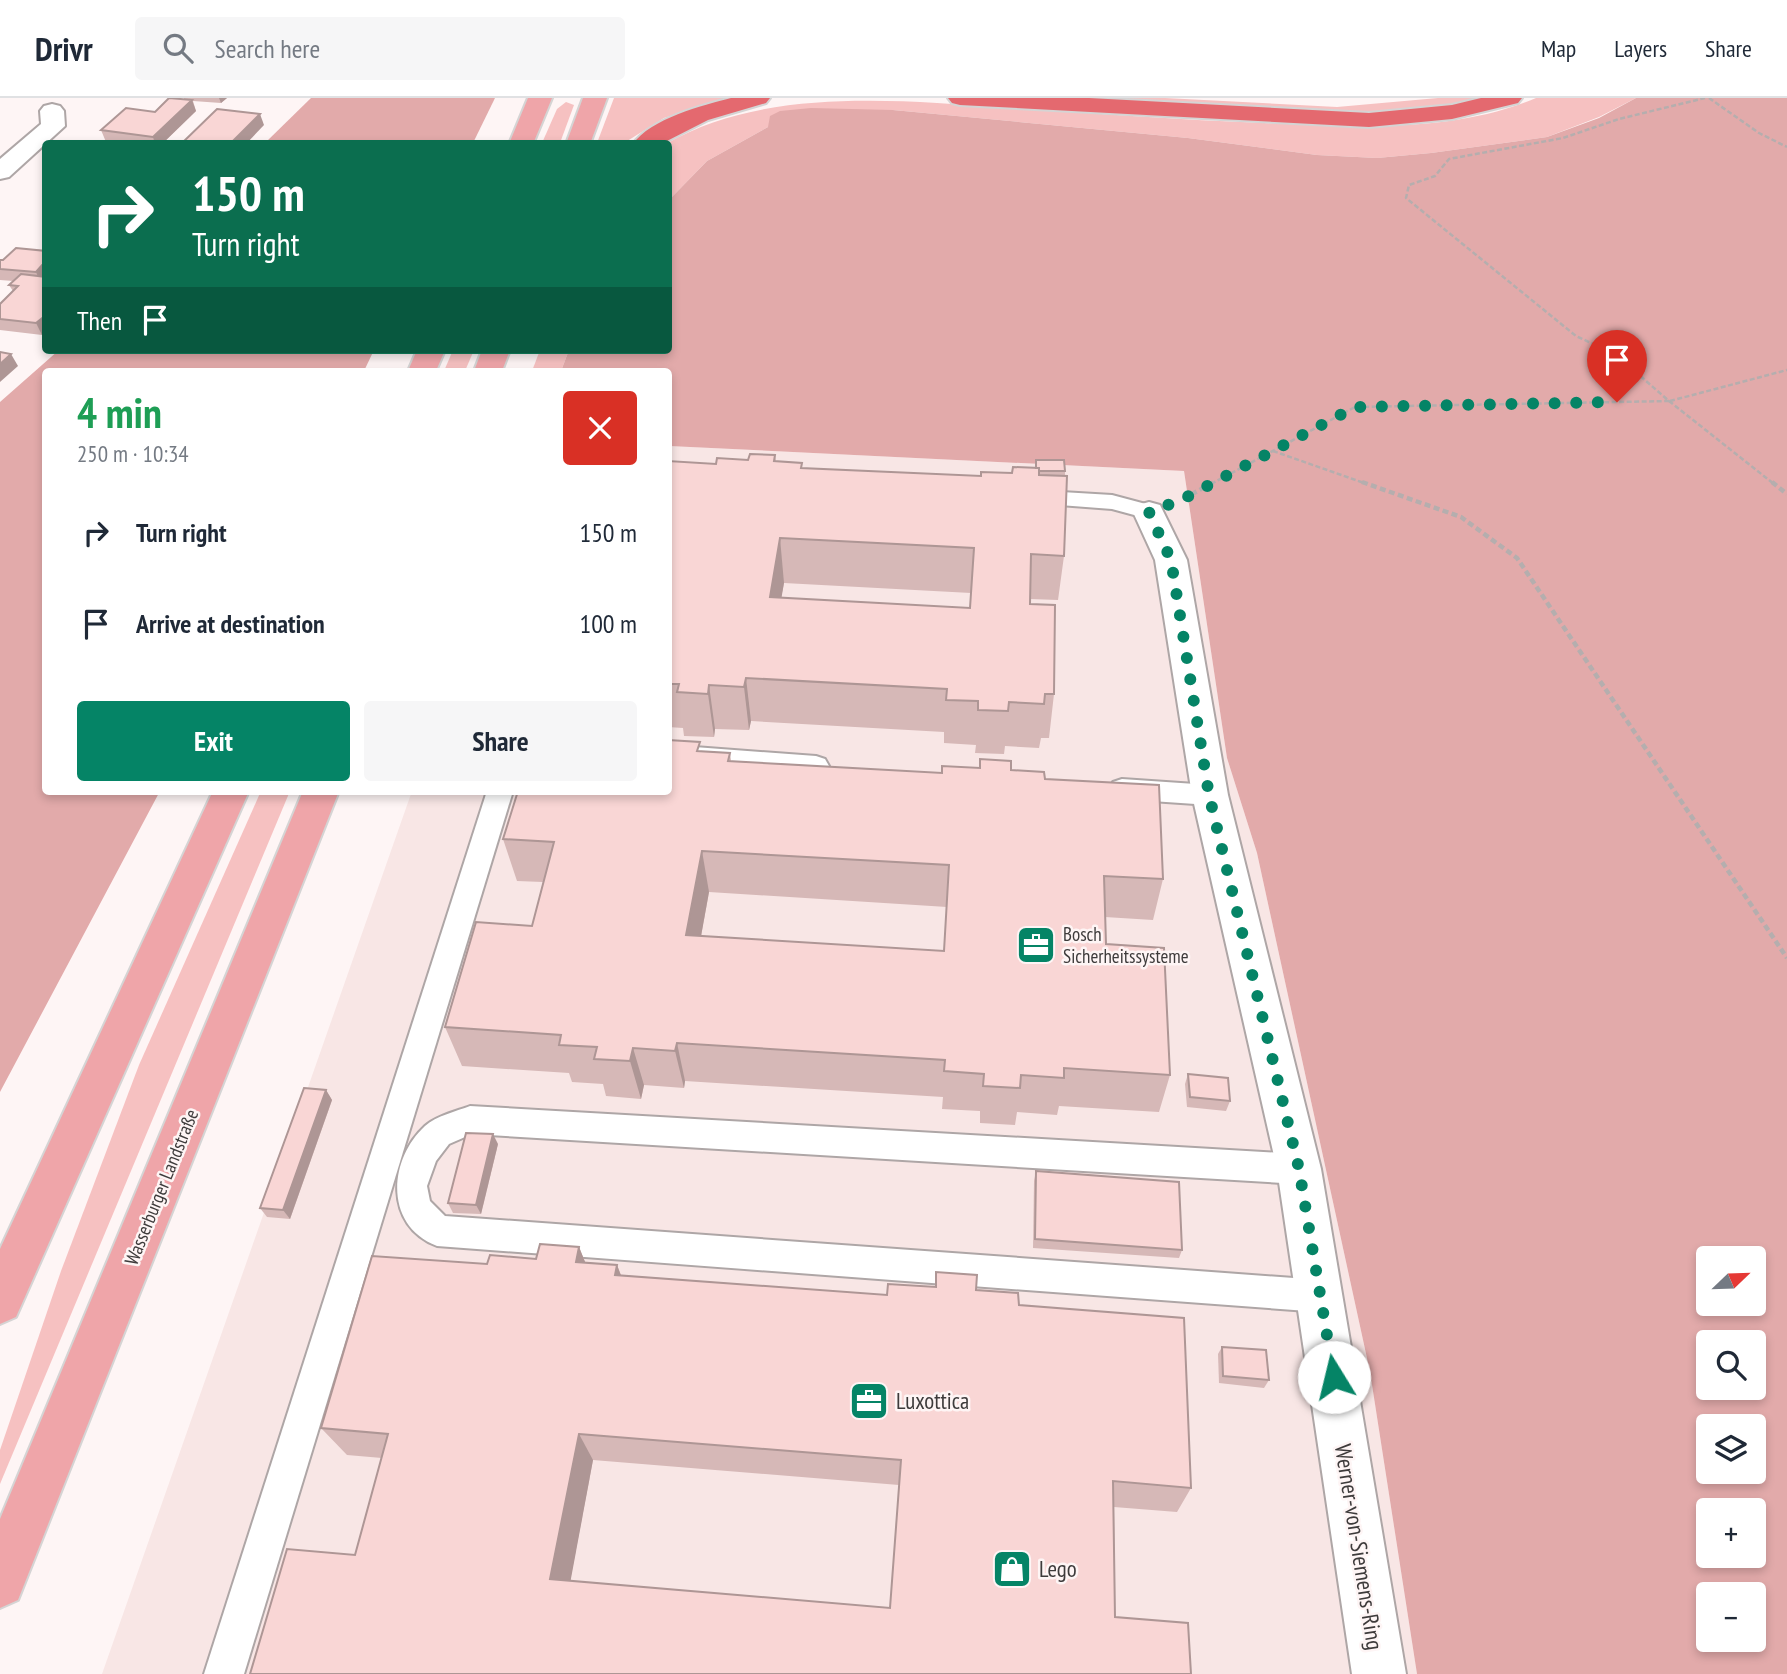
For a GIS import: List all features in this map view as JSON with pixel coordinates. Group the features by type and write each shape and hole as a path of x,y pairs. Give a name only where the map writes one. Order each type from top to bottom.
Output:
{"highway":[{"path":"650,140 698,113 758,98"},
{"path":"960,98 1369,120 1452,112 1510,98"}],"main road":[{"path":"523,140 540,98"},
{"path":"579,140 595,98"},
{"path":"0,1301 229,795"},
{"name":"Wasserburger Landstraße","path":"0,1582 319,795"}],"street":[{"path":"0,172 53,126 52,111"},
{"name":"Werner-von-Siemens-Ring","path":"1149,512 1171,560 1209,795 1299,1169 1379,1674"}],"lane":[{"path":"1009,496 1112,502 1149,512"},
{"path":"672,755 836,768"},
{"path":"1100,787 1209,795"},
{"path":"224,1674 499,795"},
{"path":"1299,1169 470,1120 438,1134 423,1153 411,1186 415,1209 437,1231 1321,1296"}],"path":[{"path":"1787,147 1759,133 1707,98 1619,119 1563,138 1449,159 1435,176 1409,185 1406,198 1576,336 1615,354 1669,401 1787,494"},
{"path":"1149,512 1181,500 1355,407 1669,401 1787,370"},
{"path":"1272,450 1461,517 1517,558 1787,958"}],"shaded area":[{"path":"311,98 495,98 474,140 268,140"},
{"path":"614,98 726,98 664,118 629,140 598,140"},
{"path":"1082,98 1165,98 1337,107 1438,98 1482,98 1432,109 1335,113"},
{"path":"1536,98 1636,98 1599,117 1547,137 1377,158 1317,155 1188,138 893,110 768,127 707,161 672,197 672,141 729,117 797,104 903,101 1182,119 1367,126 1436,123 1503,110"},
{"path":"1636,98 1787,98 1787,1674 1417,1674 1370,1372 1257,853 1227,758 1184,471 672,446 672,368 562,368 567,354 672,354 672,197 707,161 768,127 770,116 780,111 811,108 893,110 1188,138 1317,155 1377,158 1547,137 1599,118"},
{"path":"566,102 574,105 561,140 543,140 557,109"},
{"path":"54,354 372,354 365,368 42,368 42,795 158,795 0,1092 0,402"},
{"path":"451,354 472,354 466,368 445,368"},
{"path":"538,354 567,354 562,368 533,368"},
{"path":"672,446 1184,471 1227,758 1257,853 1370,1372 1417,1674 102,1674 411,795 672,795"},
{"path":"259,795 288,795 0,1484 0,1450 61,1271 139,1065"}],"building":[{"path":"169,98 192,100 153,137 101,130 126,108 155,112"},
{"path":"217,109 260,114 234,140 185,140"},
{"path":"16,248 42,251 42,265 36,272 0,269 0,260"},
{"path":"21,274 42,277 42,318 36,323 0,319 0,304 18,286 9,285"},
{"path":"0,352 11,354 0,364"},
{"path":"750,454 775,455 774,461 802,463 801,468 981,476 981,472 1012,473 1013,467 1039,468 1039,475 1067,476 1064,556 1031,554 1030,604 1055,605 1054,694 1045,694 1044,704 1009,702 1008,711 978,710 978,701 946,700 947,689 746,678 744,687 709,685 708,694 677,692 679,684 672,684 672,461 716,464 717,458 748,460","holes":["780,538 974,548 970,608 770,597"]},
{"path":"1036,460 1064,460 1065,471 1039,471 1039,468 1036,468"},
{"path":"672,740 700,742 697,751 730,753 728,761 942,773 942,766 980,768 980,759 1011,761 1011,770 1044,772 1045,779 1159,785 1163,879 1104,876 1106,944 1164,948 1170,1075 1064,1068 1064,1078 1021,1075 1020,1088 983,1086 984,1074 944,1071 945,1060 677,1043 675,1051 633,1048 630,1061 594,1059 597,1047 559,1045 561,1035 445,1027 476,922 532,926 554,842 503,839 517,795 672,795","holes":["702,851 949,865 944,951 686,935"]},
{"path":"1188,1074 1228,1078 1230,1101 1190,1097"},
{"path":"304,1088 326,1090 283,1210 260,1208"},
{"path":"466,1133 493,1134 476,1205 448,1203"},
{"path":"1036,1171 1179,1182 1182,1250 1035,1239"},
{"path":"540,1244 579,1247 576,1262 617,1265 615,1275 887,1295 888,1284 936,1287 936,1272 977,1275 976,1290 1018,1293 1019,1305 1184,1318 1191,1488 1113,1481 1115,1617 1188,1623 1191,1674 250,1674 287,1549 355,1555 388,1434 321,1428 372,1256 487,1264 490,1255 536,1259","holes":["579,1434 901,1460 890,1608 550,1579"]},
{"path":"1222,1347 1266,1350 1269,1380 1223,1376"}],"place":[{"name":"Bosch Sicherheitssysteme","path":"1036,945"},
{"name":"Luxottica","path":"869,1401"},
{"name":"Lego","path":"1012,1569"}],"route":[{"path":"1334,1377 1299,1169 1209,795 1171,560 1149,512 1181,500 1355,407 1617,402"}]}
